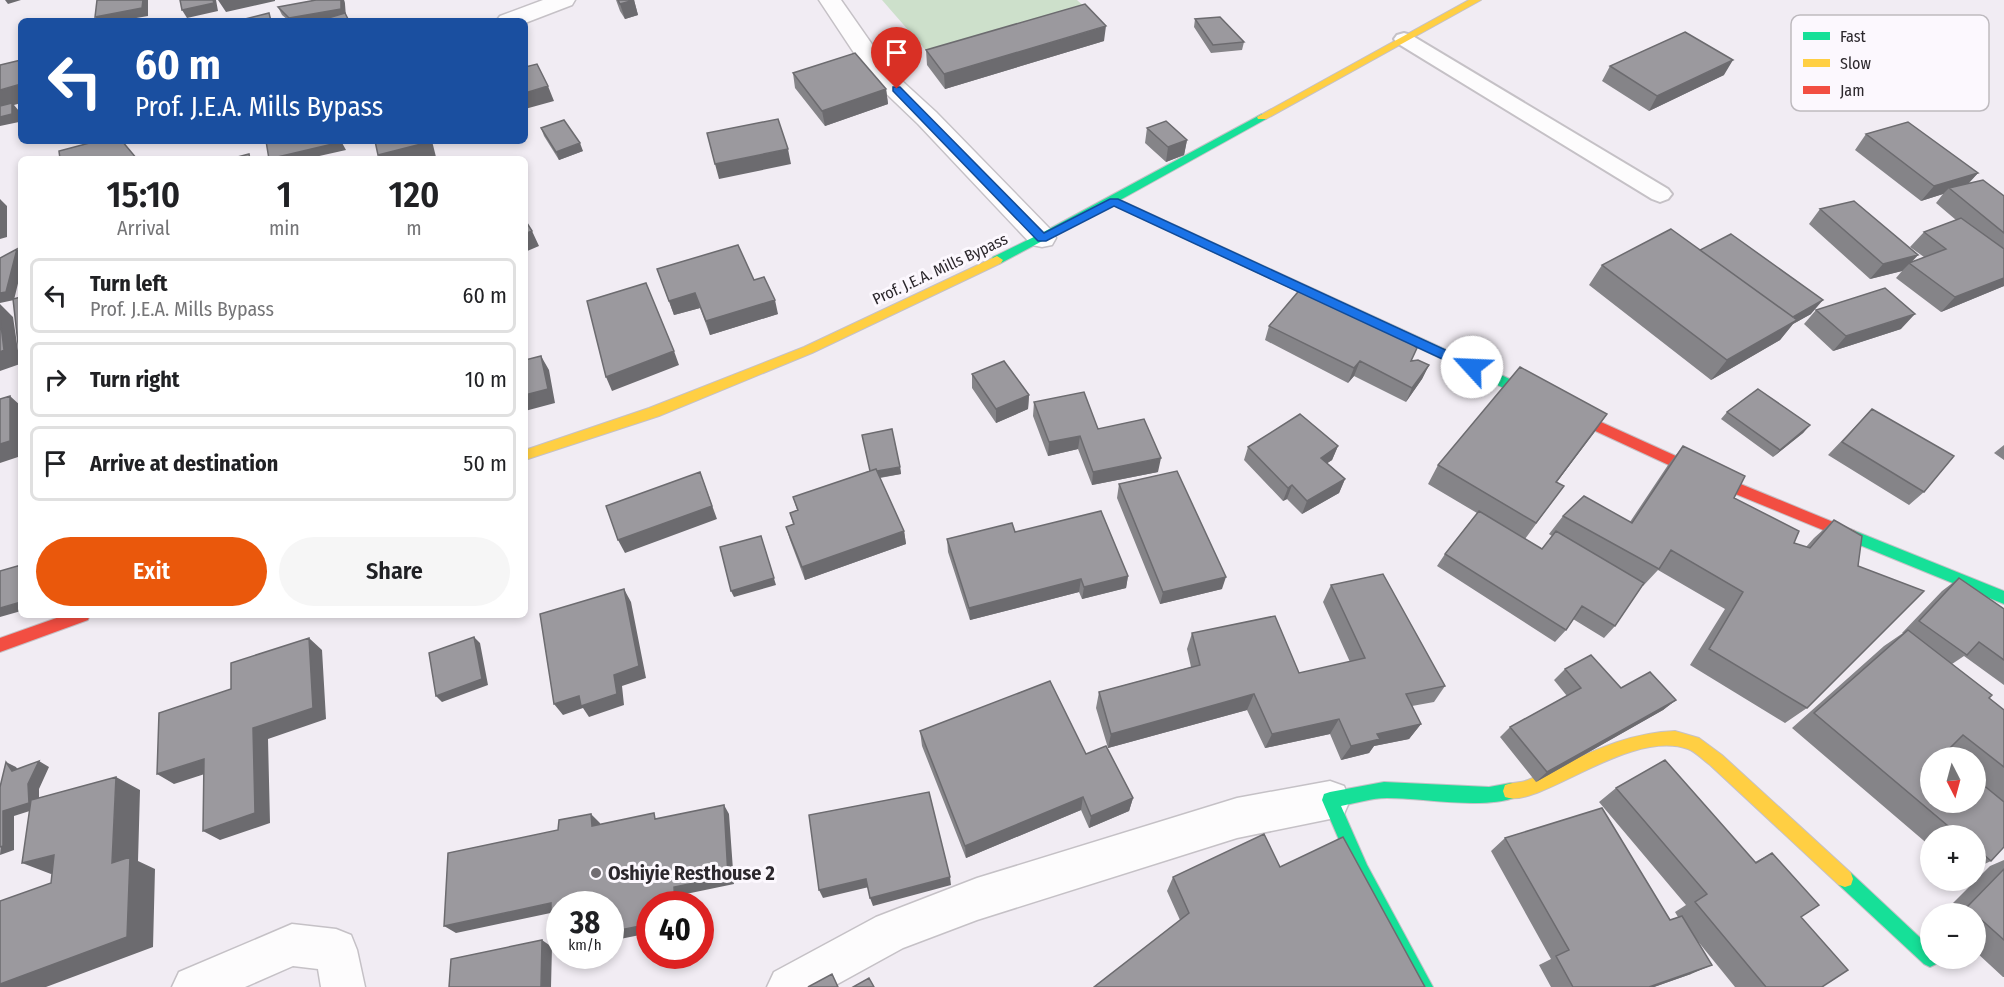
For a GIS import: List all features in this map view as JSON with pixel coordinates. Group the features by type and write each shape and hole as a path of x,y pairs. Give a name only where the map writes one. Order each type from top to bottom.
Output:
{"street":[{"path":"516,18 564,0"},
{"path":"830,0 881,75 927,118 1042,238"},
{"name":"Prof. J.E.A. Mills Bypass","path":"528,454 654,412 808,350 1042,238 1114,201 1476,0"},
{"path":"1114,201 1704,474 2004,598"},
{"path":"0,645 74,618"},
{"path":"789,987 891,932 977,899 1237,818 1384,790 1489,795 1526,789 1630,744 1663,738 1693,743 1716,760 1920,948"},
{"path":"1330,800 1361,871 1424,987"},
{"path":"194,987 292,945 336,950 343,987"}],"lane":[{"path":"1404,39 1660,194"}],"green space":[{"path":"882,0 1077,0 1090,12 936,62"}],"building":[{"path":"97,0 143,0 142,8 95,17"},
{"path":"180,0 213,0 214,3 182,10"},
{"path":"316,0 341,0 341,9 289,18 278,7"},
{"path":"618,0 634,0 620,4"},
{"path":"1085,4 1106,26 944,74 926,50"},
{"path":"269,13 270,18 249,18"},
{"path":"345,13 348,18 328,18"},
{"path":"1220,17 1244,42 1213,45 1195,19"},
{"path":"1685,32 1733,60 1657,96 1610,66"},
{"path":"855,53 886,89 822,111 793,73"},
{"path":"18,61 18,85 0,90 0,65"},
{"path":"537,64 548,86 528,92 528,66"},
{"path":"12,103 12,114 0,117 0,106"},
{"path":"778,119 788,149 715,164 707,133"},
{"path":"564,120 580,143 556,152 541,128"},
{"path":"1166,121 1187,140 1168,147 1147,128"},
{"path":"1908,122 1978,173 1934,186 1866,134"},
{"path":"86,144 124,144 134,156 60,156 59,151"},
{"path":"266,144 333,144 282,156 268,156"},
{"path":"376,144 421,144 378,155"},
{"path":"1983,180 2004,196 2004,233 1949,188"},
{"path":"1854,201 1918,255 1883,264 1820,209"},
{"path":"1961,218 2004,249 2004,278 1955,297 1909,263 1946,249 1924,232"},
{"path":"1671,229 1797,320 1727,360 1602,265"},
{"path":"1731,234 1823,300 1793,317 1700,250"},
{"path":"738,245 754,280 764,277 775,300 706,321 695,293 669,301 657,269"},
{"path":"17,249 6,292 0,293 0,258"},
{"path":"646,283 674,351 606,377 587,301"},
{"path":"1303,286 1418,341 1412,344 1417,348 1411,361 1418,360 1429,365 1412,388 1360,361 1354,368 1269,326"},
{"path":"1885,288 1915,314 1846,336 1816,310"},
{"path":"18,298 18,343 13,299"},
{"path":"0,317 4,350 0,352"},
{"path":"541,356 548,389 528,394 528,359"},
{"path":"1004,361 1029,395 996,409 972,374"},
{"path":"1520,367 1607,414 1556,482 1564,486 1536,523 1438,465"},
{"path":"1758,389 1810,425 1780,450 1727,412"},
{"path":"1084,392 1098,429 1144,419 1161,458 1093,472 1080,436 1049,442 1034,402"},
{"path":"10,396 10,441 0,444 0,399"},
{"path":"1872,409 1954,456 1924,492 1842,442"},
{"path":"1300,414 1338,446 1321,458 1345,479 1307,501 1292,485 1288,488 1248,447"},
{"path":"892,429 900,467 870,471 862,435"},
{"path":"1683,446 1745,476 1734,498 1799,531 1794,543 1810,548 1834,520 1862,536 1858,566 1924,591 1807,708 1709,649 1743,592 1671,550 1659,569 1563,516 1584,496 1632,523"},
{"path":"876,469 904,531 802,567 786,527 794,524 790,513 798,510 793,497"},
{"path":"1177,471 1226,577 1163,592 1119,484"},
{"path":"700,472 712,506 618,540 606,506"},
{"path":"1101,511 1128,576 1084,587 1081,579 969,608 947,539 1012,523 1015,532"},
{"path":"1479,511 1542,549 1556,531 1644,583 1615,626 1582,606 1566,630 1445,554"},
{"path":"761,536 774,578 731,591 720,547"},
{"path":"18,566 18,603 0,608 0,571"},
{"path":"1383,574 1445,686 1406,694 1421,724 1377,734 1380,739 1351,746 1339,719 1272,734 1254,694 1111,734 1099,692 1200,665 1192,633 1275,616 1299,673 1365,658 1331,585"},
{"path":"1959,578 2004,609 2004,660 1979,642 1967,655 1919,621"},
{"path":"624,589 639,666 614,675 617,694 581,706 579,696 554,704 540,614"},
{"path":"1908,630 1992,695 1989,698 2004,710 2004,767 1986,753 1986,747 1978,747 1963,735 1951,747 1920,747 1920,802 1814,713"},
{"path":"474,637 482,679 436,696 429,653"},
{"path":"309,638 313,708 253,728 255,813 203,831 204,759 157,774 159,713 231,689 231,663"},
{"path":"1591,655 1621,688 1650,672 1676,700 1547,772 1510,727 1581,688 1565,669"},
{"path":"1050,681 1086,754 1106,746 1133,798 1091,816 1083,797 965,846 920,731"},
{"path":"1665,760 1756,863 1772,853 1819,905 1801,917 1848,970 1822,987 1766,987 1695,902 1707,894 1616,788"},
{"path":"39,761 28,784 29,803 3,811 3,846 0,847 0,787 6,762 12,771"},
{"path":"116,777 112,863 130,857 127,937 0,984 0,901 51,883 54,855 22,863 31,800"},
{"path":"1986,787 2004,802 2004,847 1991,861 1986,857 1986,825 1947,825 1933,813 1986,813"},
{"path":"929,792 950,877 870,898 866,879 819,890 809,815"},
{"name":"Oshiyie Resthouse 2","path":"724,805 728,876 674,887 674,891 636,891 636,927 624,929 624,891 546,891 546,904 444,926 448,853 558,830 559,820 591,814 592,826 654,813 655,819"},
{"path":"1602,808 1670,920 1682,916 1712,965 1649,987 1573,987 1556,956 1569,950 1505,838"},
{"path":"1264,834 1280,867 1343,837 1425,987 1094,987 1189,913 1173,877"},
{"path":"2004,869 2004,940 1986,924 1986,903 1971,903 1983,891 1986,891 1986,887"},
{"path":"542,940 541,987 449,987 451,959"},
{"path":"832,974 838,987 808,987"},
{"path":"869,978 874,987 853,987"}],"traffic: fast":[{"path":"997,260 1042,238 1262,117"},
{"path":"1114,201 1581,418"},
{"path":"1850,535 2004,598"},
{"path":"1424,987 1361,871 1330,800 1384,790 1489,795 1511,791"},
{"path":"1845,879 1920,949"}],"traffic: slow":[{"path":"1262,117 1476,0"},
{"path":"528,454 654,412 808,350 997,260"},
{"path":"1511,791 1526,789 1585,761 1631,744 1654,739 1675,738 1693,743 1716,760 1845,879"}],"traffic: jam":[{"path":"1581,418 1704,475 1850,535"},
{"path":"0,645 75,618"}],"place":[{"name":"Oshiyie Resthouse 2","path":"596,873"}],"route":[{"path":"897,89 1042,238 1114,201 1472,367"}]}
